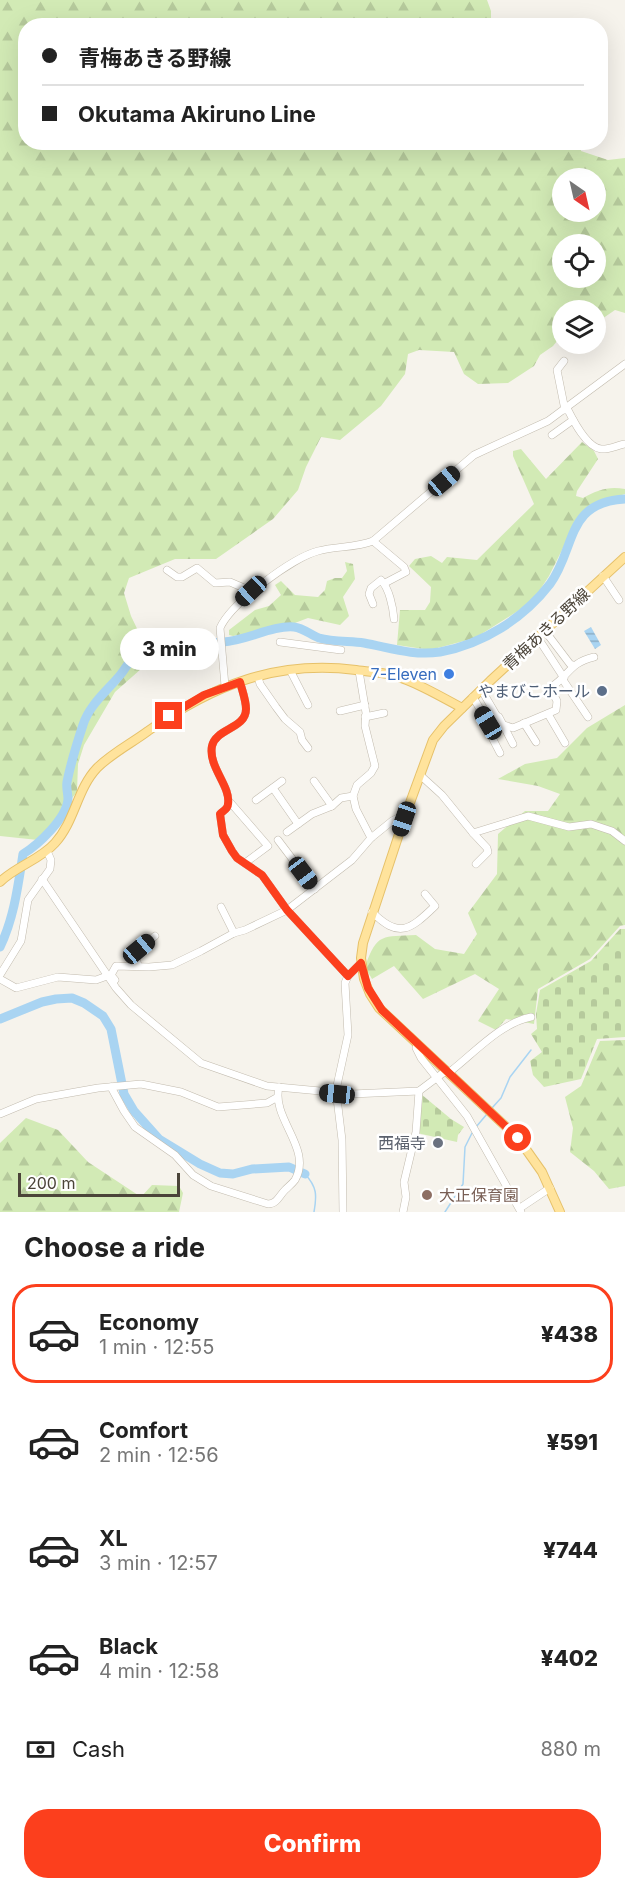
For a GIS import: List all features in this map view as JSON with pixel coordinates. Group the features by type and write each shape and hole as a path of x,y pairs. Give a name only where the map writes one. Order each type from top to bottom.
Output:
{"main road":[{"name":"青梅あきる野線","path":"560,1212 550,1188 527,1149 491,1111 387,1015 374,999 366,983 361,963 363,943 372,912 435,737 481,689 625,557"},
{"path":"0,882 13,871 44,853 63,834 84,786 100,765 178,710 225,686 290,670 322,667 378,672 399,677 462,708"}],"street":[{"path":"564,361 557,370 566,409 582,435 595,447 601,449 625,444"},
{"path":"225,686 220,636 222,623 251,591 310,554 373,541 474,455 548,421 625,364"},
{"path":"552,435 573,420"},
{"path":"373,541 404,567 406,572 385,583"},
{"path":"167,570 177,577 182,577 197,568 215,583 230,582 251,591"},
{"path":"603,576 619,600"},
{"path":"373,604 369,594 371,588 381,580 385,583 394,619"},
{"path":"545,631 573,665"},
{"path":"538,638 588,717"},
{"path":"280,642 341,650"},
{"path":"504,725 513,728 556,710 557,701 550,688 563,679 573,665 594,657"},
{"path":"290,670 308,705"},
{"path":"359,671 365,705 365,726 375,766 371,773 357,785 353,796 356,809 371,838"},
{"path":"258,677 285,719 300,732 308,748"},
{"path":"240,682 246,710 244,716 241,721 218,737 212,747 214,764 229,801 268,846 245,863"},
{"path":"481,689 513,744"},
{"path":"473,697 488,723"},
{"path":"340,711 365,705"},
{"path":"365,717 384,713"},
{"path":"548,714 565,742"},
{"path":"498,718 485,724 500,753"},
{"path":"524,723 536,742"},
{"path":"420,775 442,795 487,848 488,852 476,864"},
{"path":"256,800 282,781"},
{"path":"314,781 332,806"},
{"path":"273,788 298,824"},
{"path":"287,832 312,814 332,806 341,798 353,796"},
{"path":"229,801 220,814 221,829 232,851 262,875 287,910 348,976"},
{"path":"473,833 528,816 569,827 591,824 612,831 625,841"},
{"path":"116,988 116,982 111,975 117,966 172,965 234,933 287,910 352,860 371,838 392,821 398,818 404,819"},
{"path":"278,840 315,889"},
{"path":"44,853 51,864 28,900 21,941 0,977 16,988 58,977 96,980 107,976"},
{"path":"42,879 107,976 131,1005 196,1060 257,1083 279,1088 337,1094 419,1091 504,1029 519,1020 531,1017"},
{"path":"372,912 388,927 410,926 435,906 425,894"},
{"path":"221,908 234,933"},
{"path":"138,966 135,953 154,936"},
{"path":"343,1212 342,1140 337,1094 348,1035 345,984 348,976 361,963"},
{"path":"417,1043 418,1052 467,1116 520,1210 550,1188"},
{"path":"0,1114 36,1099 132,1085 152,1085 181,1092 218,1107 267,1103 276,1098"},
{"path":"113,1087 124,1111 135,1127 169,1150 193,1175 211,1186 262,1203 272,1204 296,1178 299,1161 298,1150 276,1098 279,1088"},
{"path":"403,1212 406,1197 404,1182 416,1132 419,1091"}],"green space":[{"path":"0,0 487,0 491,18 18,18 18,150 581,150 608,160 625,158 625,313 615,310 606,316 606,300 552,300 552,347 540,355 534,366 508,383 478,384 464,374 454,352 419,350 408,354 405,374 381,406 340,440 321,437 306,467 298,490 273,519 216,559 175,559 129,578 124,593 131,616 143,641 171,634 210,637 207,652 179,653 150,661 115,692 84,745 78,764 77,792 38,840 0,836"},
{"path":"582,442 594,451 598,459 576,496 583,498 608,488 625,489 625,494 594,504 572,530 549,576 532,602 475,638 430,650 397,645 400,610 425,610 430,602 431,587 409,566 415,559 431,556 442,563 447,557 477,560 534,504 513,456 513,451 521,449 546,479"},
{"path":"345,562 353,564 355,579 343,597 349,616 340,625 308,618 287,626 229,635 229,630 255,610 269,606 281,595 275,585 281,581 295,595 318,597 325,590 327,581 342,578 347,571"},
{"path":"625,705 625,925 620,926 590,959 538,989 534,1024 506,1019 496,1030 478,1021 499,989 475,974 423,999 394,966 372,979 365,967 369,956 378,942 389,937 416,935 435,949 464,954 477,934 468,913 497,874 498,834 525,811 548,811 560,794 538,786 498,779 525,764 557,758 587,728"},
{"path":"620,929 625,929 625,1037 597,1039 581,1079 544,1087 533,1075 530,1061 542,1052 531,1034 537,1029 536,1014 540,990 591,961"},
{"path":"625,1040 625,1186 609,1189 594,1171 570,1152 573,1128 565,1097 581,1086 600,1041"},
{"path":"421,1094 464,1127 458,1135 457,1142 417,1133"},
{"path":"26,1118 58,1130 88,1162 141,1197 152,1185 179,1186 183,1193 179,1212 0,1212 0,1143"}],"water":[{"path":"591,627 601,645 595,649 584,631"}],"waterway":[{"path":"0,947 12,913 23,854 51,830 63,814 68,799 69,775 86,718 94,704 140,650 159,641 223,642 286,627 304,630 319,638 364,643 411,652 430,653 456,648 487,636 515,619 550,584 582,518 592,509 606,502 625,499"},
{"path":"0,1019 42,1002 56,999 72,998 84,1003 103,1016 111,1029 124,1094 134,1111 159,1139 200,1164 220,1173 233,1174 252,1169 289,1167 305,1174"},
{"path":"492,1108 501,1098 510,1077 531,1050"},
{"path":"476,1127 487,1114"},
{"path":"445,1212 463,1184 465,1147 472,1133"},
{"path":"305,1174 315,1192 314,1212"}],"place":[{"name":"7-Eleven","path":"449,674"},
{"name":"やまびこホール","path":"602,691"},
{"name":"西福寺","path":"438,1143"},
{"name":"大正保育園","path":"427,1195"}],"route":[{"path":"169,716 204,695 240,682 245,700 244,716 241,721 218,737 212,747 214,764 229,801 220,814 221,829 229,847 237,858 262,875 287,910 348,976 361,963 368,988 382,1010 518,1138"}]}
